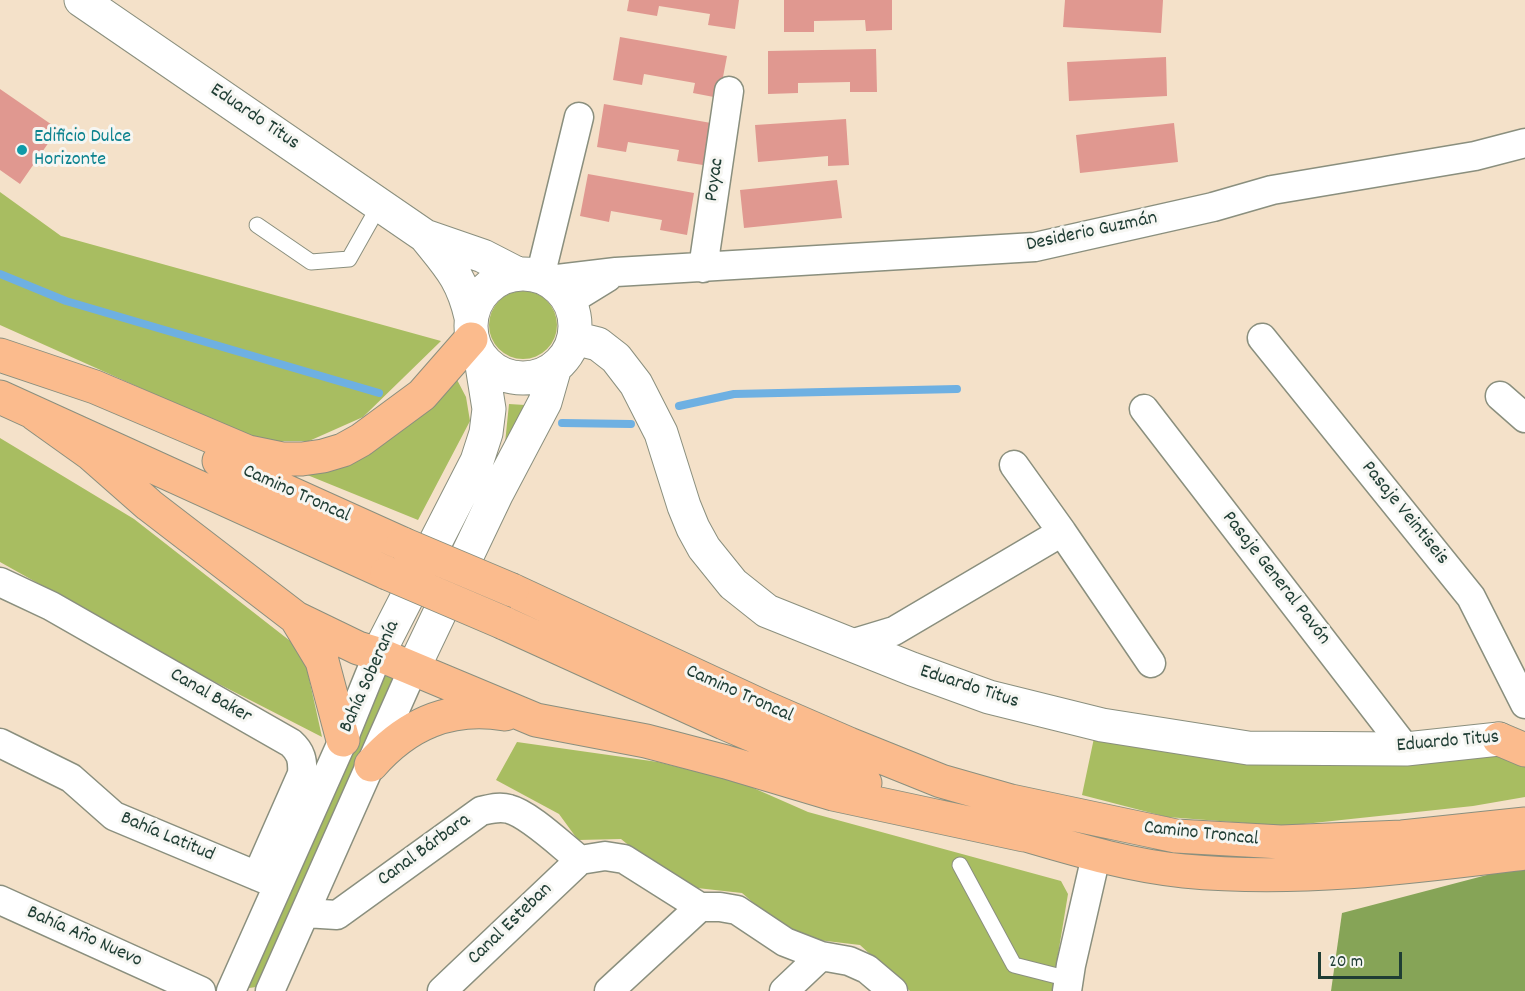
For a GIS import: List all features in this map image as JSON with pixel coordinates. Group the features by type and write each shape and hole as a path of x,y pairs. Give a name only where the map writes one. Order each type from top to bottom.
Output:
{"main road":[{"path":"0,354 95,387 248,452 282,459 302,459 343,450 361,440 422,395 474,338"},
{"name":"Camino Troncal","path":"0,361 403,544 512,590 766,708 941,781 1011,801 1176,836 1281,842 1402,837 1525,824"},
{"name":"Camino Troncal","path":"0,397 387,573 849,778 952,814 1096,855 1183,871 1270,875 1403,868 1525,853"},
{"path":"35,414 90,454 149,505 296,618 358,648 378,654 536,720"},
{"path":"296,618 322,661 343,740"},
{"path":"371,765 383,751 413,728 451,714 471,711 491,712 657,744 833,794 1024,835"}],"street":[{"name":"Eduardo Titus","path":"81,0 425,236 454,272 463,288 474,338"},
{"name":"Poyac","path":"703,268 729,91"},
{"path":"544,283 579,117"},
{"name":"Desiderio Guzmán","path":"544,283 616,272 1035,247 1213,207 1272,190 1475,156 1525,143"},
{"name":"Eduardo Titus","path":"425,236 483,256 544,283"},
{"path":"495,282 544,283 575,319 574,338 567,354 555,368 537,377 516,379 497,372 474,338 479,297 495,282"},
{"name":"Bahía Soberanía","path":"231,991 268,881 343,740 378,654 477,461 486,433 489,409 474,338"},
{"name":"Eduardo Titus","path":"574,338 598,344 616,358 636,384 661,433 693,528 717,567 733,584 767,610 988,697 1102,725 1248,748 1406,749 1516,741"},
{"name":"Pasaje Veintiseis","path":"1262,338 1472,597 1525,704"},
{"name":"Bahía Soberanía","path":"270,991 412,669 497,493 545,402 555,368"},
{"path":"1500,396 1525,418"},
{"name":"Pasaje General Pavón","path":"1144,409 1406,749"},
{"path":"1014,465 1151,663"},
{"path":"851,644 894,632 1062,532"},
{"name":"Canal Baker","path":"0,582 51,606 291,743 298,750 302,758 302,774 268,881"},
{"name":"Bahía Latitud","path":"0,743 71,778 114,816 268,881"},
{"name":"Canal Bárbara","path":"305,913 338,915 469,818 480,811 494,808 507,808 519,812 580,860"},
{"path":"1068,985 1096,855"},
{"path":"580,860 605,856 624,859 700,908 737,910 785,942 821,956 849,961 867,969 893,991"},
{"name":"Canal Esteban","path":"442,991 580,860"},
{"name":"Bahía Año Nuevo","path":"0,900 201,991"},
{"path":"609,991 700,908"},
{"path":"784,991 821,956"}],"lane":[{"path":"257,225 311,262 349,259 380,204"},
{"path":"960,865 1014,964 1068,985"}],"green space":[{"path":"0,192 61,236 441,341 363,417 309,441 259,441 0,325"},
{"path":"530,291 542,297 551,306 557,318 555,338 547,349 530,359 516,359 499,349 491,338 489,318 499,301 510,293"},
{"path":"454,374 466,397 470,421 418,520 295,470"},
{"path":"509,404 525,405 504,453"},
{"path":"0,438 134,519 303,651 322,737 211,680 0,562"},
{"path":"391,674 393,679 256,987 249,988 246,982 385,676"},
{"path":"1094,738 1495,753 1525,765 1525,797 1473,806 1285,826 1167,817 1082,795"},
{"path":"517,742 658,762 742,783 808,812 1061,881 1068,894 1052,991 910,991 860,945 793,937 742,893 679,886 621,839 578,840 559,814 496,780"},
{"path":"1525,865 1525,991 1331,991 1342,913"}],"building":[{"path":"629,0 739,0 735,29 708,25 710,14 659,6 657,16 627,11"},
{"path":"784,0 892,0 892,30 866,31 865,20 814,21 814,32 784,32"},
{"path":"1065,0 1163,0 1161,33 1063,27"},
{"path":"620,37 727,56 719,98 693,93 695,83 644,74 642,85 613,80"},
{"path":"876,49 877,92 850,92 850,82 798,83 798,93 768,94 768,51"},
{"path":"1166,57 1167,96 1069,101 1067,62"},
{"name":"Edificio Dulce Horizonte","path":"0,89 58,129 20,184 0,170"},
{"path":"604,104 711,123 703,165 677,161 679,150 628,142 626,152 597,147"},
{"path":"846,119 849,165 828,166 828,156 758,162 755,125"},
{"path":"1174,123 1178,162 1080,173 1076,135"},
{"path":"588,174 694,193 687,235 660,230 662,220 611,211 609,222 580,216"},
{"path":"837,180 842,218 744,228 740,190"}],"waterway":[{"path":"0,274 66,301 379,393"},
{"path":"679,406 734,394 957,389"},
{"path":"562,423 631,424"}],"place":[{"name":"Edificio Dulce Horizonte","path":"22,150"}]}
